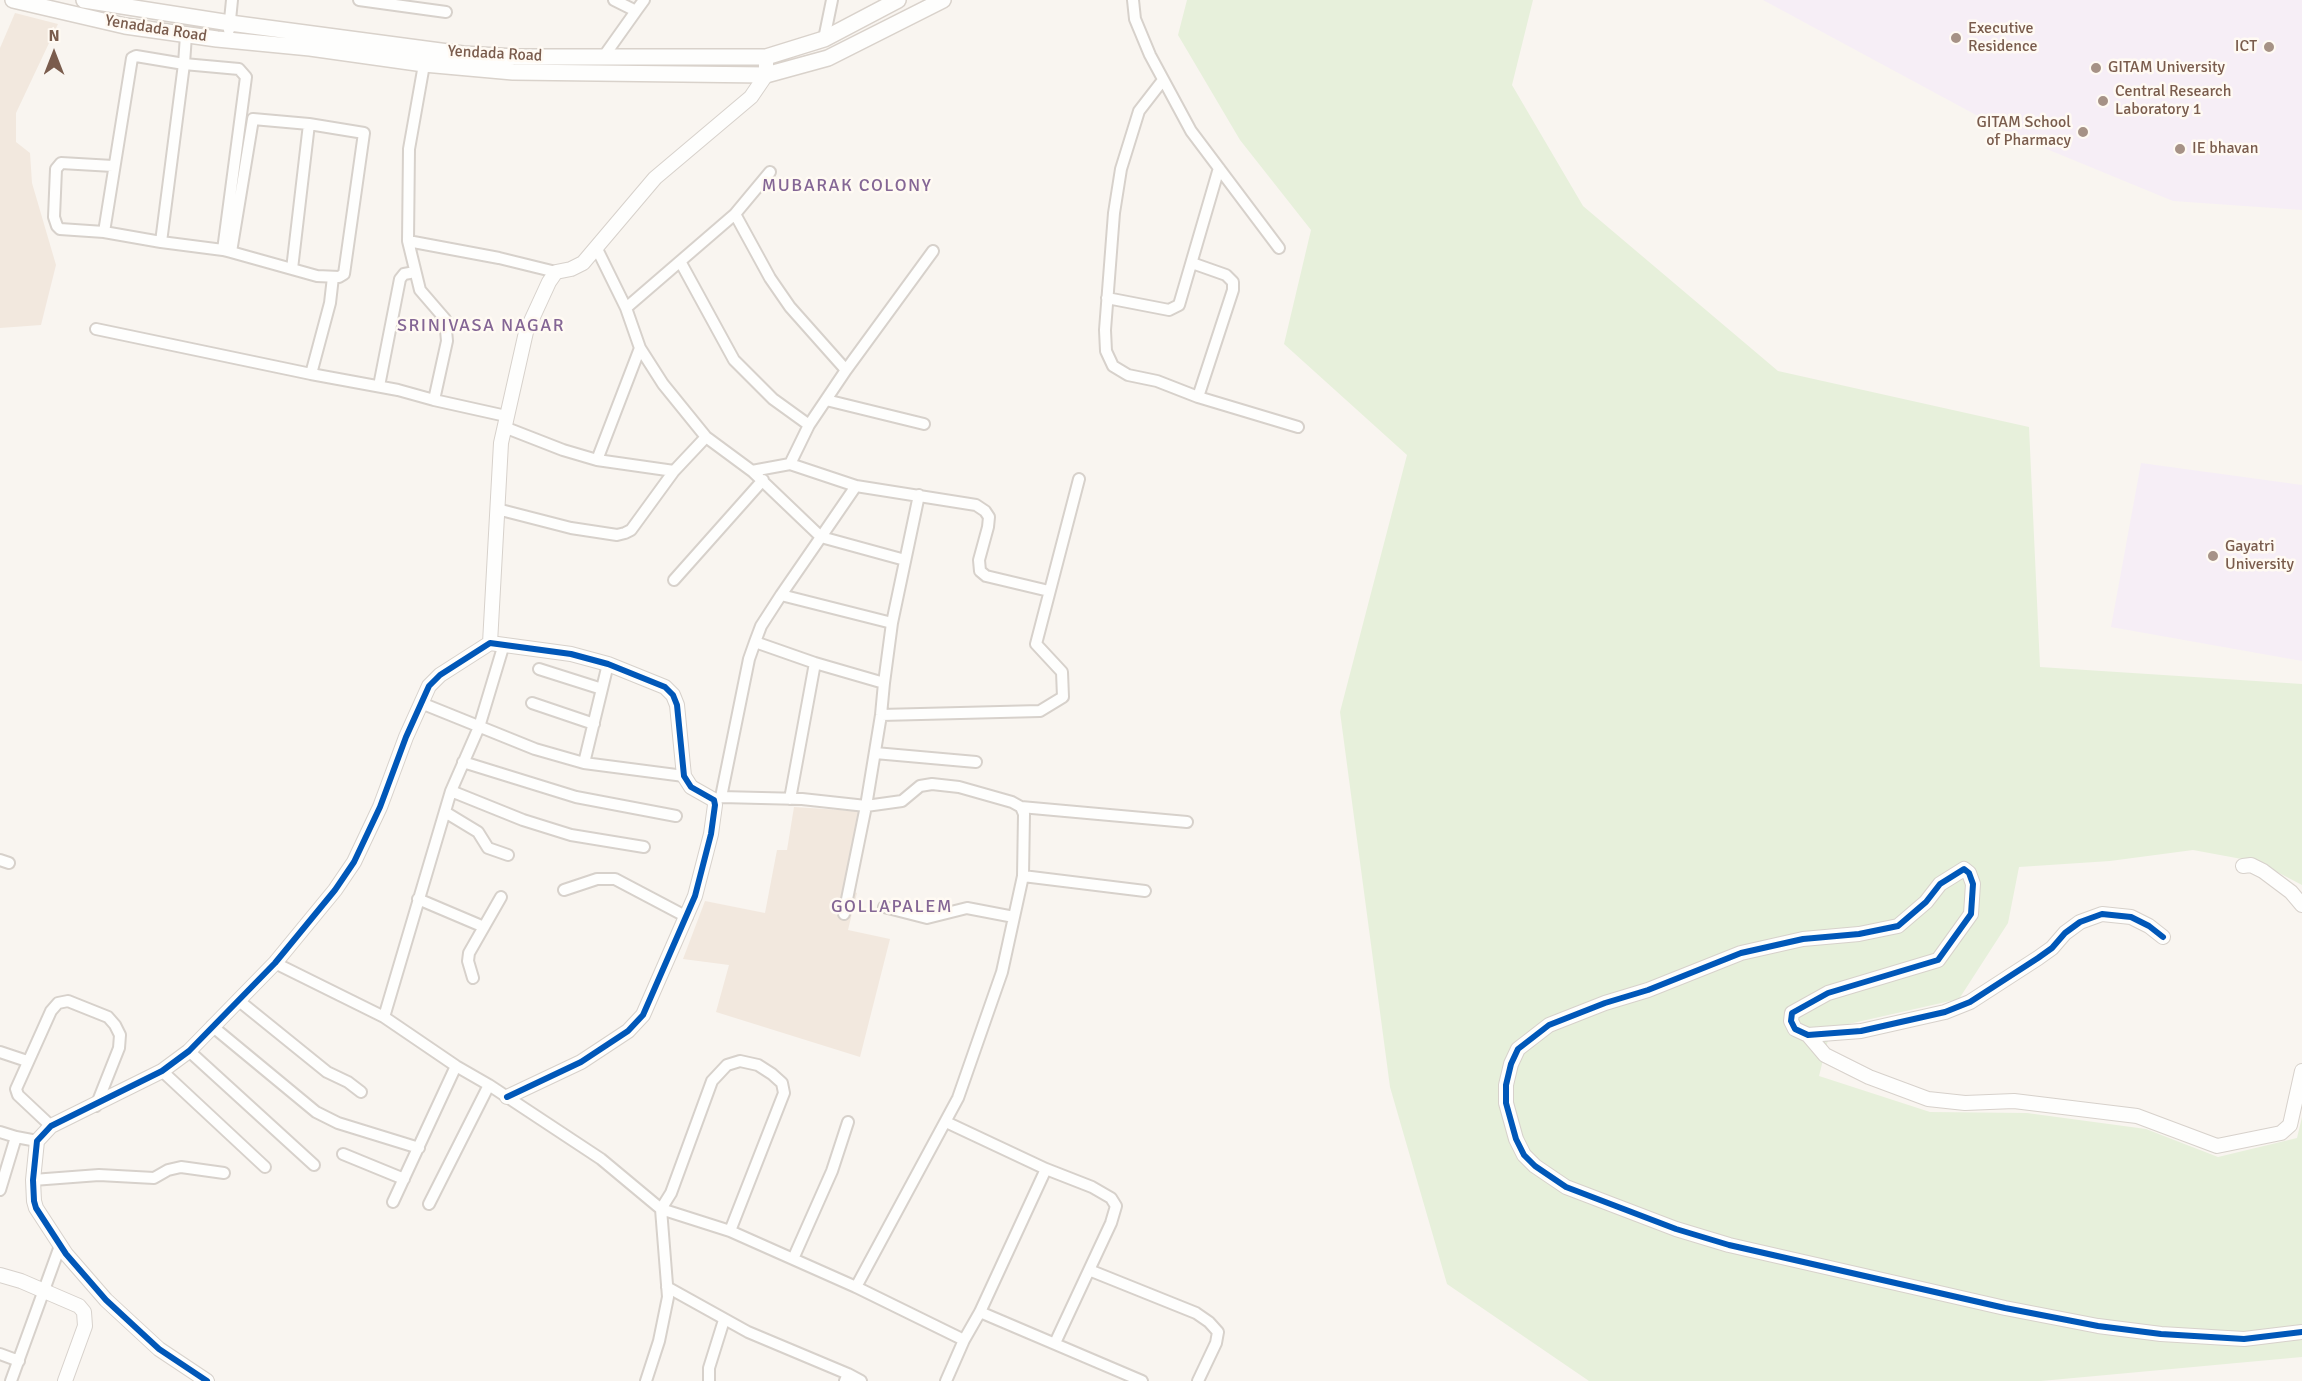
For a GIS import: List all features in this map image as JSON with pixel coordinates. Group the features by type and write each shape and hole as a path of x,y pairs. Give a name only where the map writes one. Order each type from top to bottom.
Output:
{"main road":[{"name":"Yenadada Road","path":"14,0 125,26 228,40"},
{"name":"Yendada Road","path":"84,0 513,72 766,75 828,58 943,0"},
{"name":"Yendada Road","path":"228,40 425,56 463,54 516,57 766,57 824,39 898,0"}],"street":[{"path":"228,40 232,0"},
{"path":"359,0 400,3 446,12"},
{"path":"614,0 636,11"},
{"path":"603,56 644,0"},
{"path":"824,39 832,0"},
{"path":"1133,0 1136,20 1150,55 1191,131 1279,248"},
{"path":"161,242 186,35"},
{"path":"104,232 132,58 136,56 184,64 239,69 246,77 227,251"},
{"path":"425,56 409,149 408,241 420,290 445,319 447,330 434,400"},
{"path":"408,241 499,258 556,272 571,269 583,263 655,178 750,97 766,75 766,57"},
{"path":"1163,80 1140,111 1121,169 1114,213 1105,330 1106,351 1113,366 1128,375 1157,381 1198,397 1298,428"},
{"path":"113,166 61,163 56,169 54,217 60,229 104,232 227,251 317,276 333,277 344,274 346,267 364,134 309,124 253,119 227,251"},
{"path":"292,269 309,124"},
{"path":"1107,298 1169,310 1179,305 1219,168"},
{"path":"626,308 681,263 735,214 770,172"},
{"path":"735,214 770,278 790,307 846,370"},
{"path":"596,248 626,308 640,348 663,384 706,437 763,480 821,537 905,560"},
{"path":"790,464 809,425 846,370 933,252"},
{"path":"681,263 734,360 773,399 809,425"},
{"path":"1192,263 1226,275 1233,282 1233,290 1198,397"},
{"path":"379,386 400,279 404,274 415,272"},
{"path":"384,1017 451,790 479,727 497,644 497,509 501,443 526,332 556,272"},
{"path":"311,375 330,303 333,277"},
{"path":"96,329 311,375 379,386 505,421 563,450 597,460 674,471"},
{"path":"597,460 640,348"},
{"path":"826,400 924,424"},
{"path":"497,509 571,528 617,535 625,533 631,530 674,471 706,437"},
{"path":"752,471 790,464 856,486 976,505 989,517 979,560 980,571 986,576 1049,591"},
{"path":"881,716 1040,711 1063,697 1062,672 1036,644 1079,479"},
{"path":"674,580 763,480"},
{"path":"507,1097 581,1062 636,1024 649,1004 687,917 705,861 749,659 761,626 856,486"},
{"path":"844,914 875,753 892,623 919,495"},
{"path":"781,595 892,623"},
{"path":"755,642 815,663 884,682"},
{"path":"207,1381 159,1349 110,1303 60,1246 36,1208 33,1180 37,1141 51,1126 96,1106 162,1071 189,1051 275,963 335,890 354,862 380,807 406,737 429,686 440,675 497,644 571,654 608,664 654,681 673,695 677,705 684,776 691,787 718,798 790,799 866,806 902,801 920,786 932,784 959,787 1012,802 1021,807 1187,822"},
{"path":"790,799 815,663"},
{"path":"584,763 608,664"},
{"path":"539,669 602,689"},
{"path":"422,703 536,749 584,763 684,776"},
{"path":"532,703 594,724"},
{"path":"875,753 976,762"},
{"path":"463,762 562,793 676,816"},
{"path":"451,790 523,820 561,832 644,847"},
{"path":"856,1287 958,1098 1002,972 1023,876 1024,814 1021,807"},
{"path":"445,812 478,832 488,848 508,855"},
{"path":"2243,866 2251,865 2263,871 2291,892 2302,905"},
{"path":"2302,1071 2294,1113 2286,1129 2281,1133 2217,1146 2137,1116 2014,1101 1965,1102 1928,1099 1869,1077 1825,1055 1808,1035 1795,1029 1791,1021 1792,1013 1828,993 1938,960 1971,914 1973,884 1969,873 1964,869 1941,884 1926,902 1898,926 1859,934 1803,939 1741,953 1648,990 1549,1024 1518,1049 1511,1064 1506,1085 1506,1102 1516,1138 1524,1155 1535,1166 1566,1187 1676,1229 1729,1245 2005,1308 2098,1326 2161,1334 2244,1339 2302,1332"},
{"path":"1023,876 1145,891"},
{"path":"564,890 597,879 615,879 687,917"},
{"path":"473,978 468,961 470,953 501,897"},
{"path":"418,899 484,927"},
{"path":"884,907 927,918 967,908 1014,917"},
{"path":"1808,1035 1861,1031 1945,1012 1970,1002 2052,948 2065,933 2080,922 2102,914 2131,916 2149,926 2163,938"},
{"path":"275,963 384,1017 601,1159 661,1209 730,1231 856,1287 964,1340"},
{"path":"238,1000 327,1072 348,1082 361,1092"},
{"path":"51,1126 18,1095 16,1089 51,1011 58,1003 68,1001 108,1017 120,1035 119,1048 96,1106"},
{"path":"212,1026 316,1112 338,1124 418,1148"},
{"path":"189,1051 314,1165"},
{"path":"0,1052 27,1061"},
{"path":"646,1381 659,1341 668,1297 661,1209 671,1193 712,1081 727,1065 740,1061 758,1065 782,1083 784,1093 730,1231"},
{"path":"393,1202 456,1066"},
{"path":"162,1071 265,1167"},
{"path":"429,1204 489,1085"},
{"path":"794,1259 832,1171 848,1122"},
{"path":"946,1122 1046,1169 1102,1192 1111,1198 1116,1206 1111,1223 1055,1343"},
{"path":"0,1132 37,1141"},
{"path":"0,1190 16,1137"},
{"path":"343,1154 404,1179"},
{"path":"33,1180 99,1175 154,1178 168,1170 181,1167 224,1173"},
{"path":"945,1381 980,1312 1046,1169"},
{"path":"11,1381 60,1246"},
{"path":"1089,1270 1196,1313 1209,1322 1218,1332 1216,1343 1198,1381"},
{"path":"0,1275 79,1306 86,1319 86,1326 65,1381"},
{"path":"667,1287 748,1332 847,1377 861,1381"},
{"path":"980,1312 1055,1343 1130,1379 1142,1381"},
{"path":"709,1381 709,1368 724,1320"},
{"path":"0,1354 19,1361"}],"shaded area":[{"name":"GITAM University","path":"1763,0 2302,0 2302,210 2173,201 2015,136"},
{"path":"15,13 58,24 16,113 16,142 30,153 32,183 56,265 41,325 0,328 0,48"},
{"name":"Gayatri University","path":"2141,463 2302,485 2302,661 2111,627"},
{"path":"794,807 871,812 852,891 857,893 848,930 890,939 860,1057 716,1012 729,965 683,959 705,901 765,913 777,850 787,850"}],"green space":[{"path":"1187,0 1533,0 1512,85 1583,206 1778,371 2029,427 2040,667 2302,684 2302,885 2258,862 2193,850 2110,861 2019,867 2008,923 1959,999 1831,1028 1819,1076 1930,1112 2027,1113 2146,1129 2218,1157 2297,1138 2302,1117 2302,1357 2041,1381 1589,1381 1447,1284 1390,1087 1340,712 1407,455 1284,344 1311,230 1240,140 1178,35"}],"cycle path":[{"path":"207,1381 159,1349 106,1300 66,1254 36,1208 34,1201 33,1180 37,1141 51,1126 162,1071 189,1051 275,963 335,890 354,862 380,807 406,737 429,686 440,675 490,643 571,654 608,664 665,687 673,695 677,705 684,776 691,787 714,800 715,805 711,834 695,896 643,1015 628,1031 581,1062 507,1097"},
{"path":"2163,937 2149,926 2131,917 2102,914 2080,922 2038,958 1970,1002 1945,1012 1861,1031 1808,1035 1795,1029 1791,1021 1792,1013 1828,993 1938,960 1971,914 1973,884 1969,873 1964,869 1940,884 1926,902 1898,926 1859,934 1803,939 1741,953 1648,990 1605,1003 1549,1025 1518,1049 1511,1064 1506,1085 1506,1103 1516,1139 1524,1155 1535,1166 1566,1187 1676,1229 1729,1245 2005,1308 2098,1326 2161,1334 2244,1339 2302,1332"}],"place":[{"name":"Executive Residence","path":"1956,38"},
{"name":"ICT","path":"2269,47"},
{"name":"GITAM University","path":"2096,68"},
{"name":"Central Research Laboratory 1","path":"2103,101"},
{"name":"GITAM School of Pharmacy","path":"2083,132"},
{"name":"IE bhavan","path":"2180,149"},
{"name":"Gayatri University","path":"2213,556"}],"district":[{"name":"MUBARAK COLONY","path":"847,186"},
{"name":"SRINIVASA NAGAR","path":"481,326"},
{"name":"GOLLAPALEM","path":"892,907"}]}
